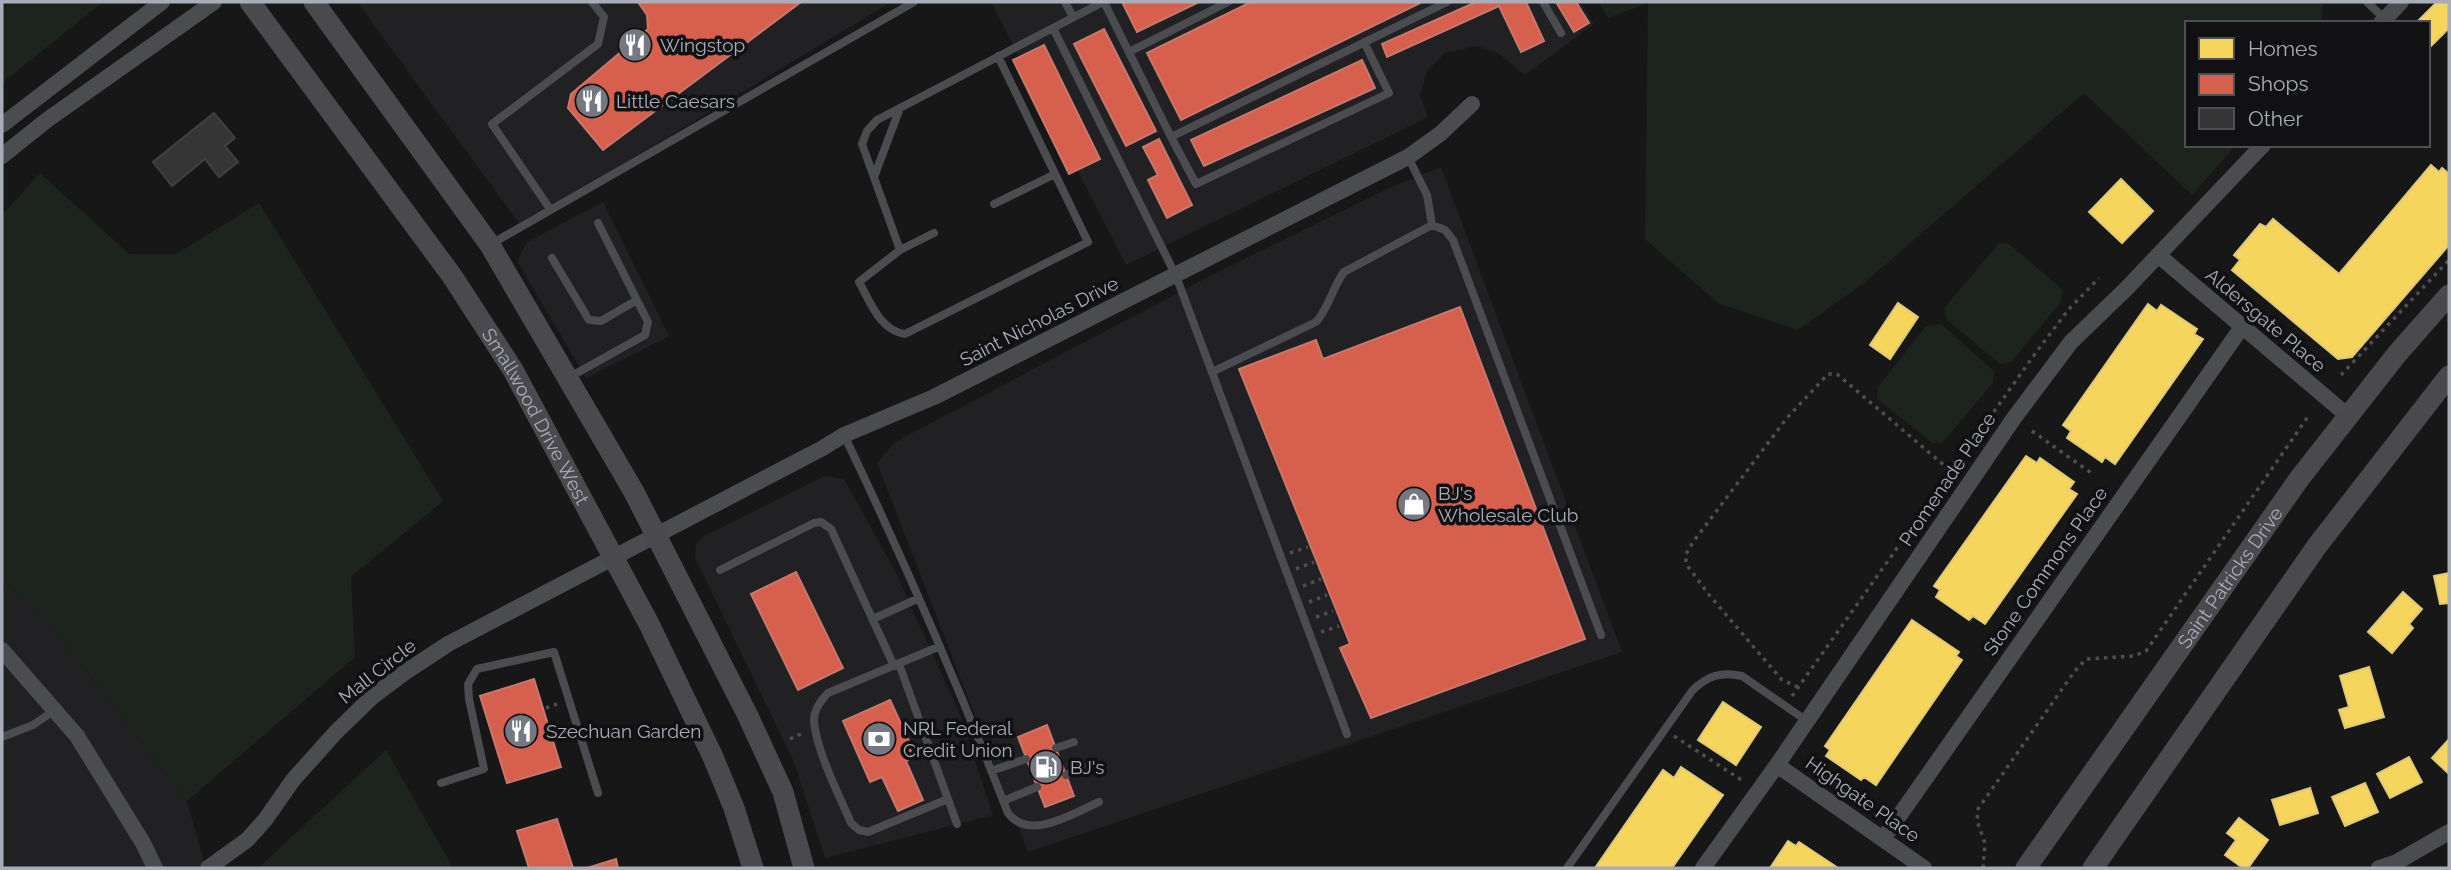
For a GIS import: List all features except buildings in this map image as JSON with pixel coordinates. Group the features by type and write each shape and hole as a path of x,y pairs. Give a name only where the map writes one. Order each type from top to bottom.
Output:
{"main road":[{"name":"Smallwood Drive West","path":"250,2 452,276 531,403 649,625 713,757 734,808 753,868"},
{"path":"314,2 490,245 656,533 783,792 804,868"},
{"name":"Saint Patricks Drive","path":"2026,868 2270,519 2397,354 2449,295"},
{"path":"2093,868 2317,546 2449,376"}],"street":[{"path":"2,125 162,2"},
{"path":"2,156 47,120 214,2"},
{"path":"2383,21 2401,2"},
{"name":"Saint Nicholas Drive","path":"613,556 844,435 934,397 1408,157 1440,134 1472,104"},
{"name":"Promenade Place","path":"1703,868 1777,765 2014,418 2071,342 2158,256 2261,147"},
{"name":"Aldersgate Place","path":"2158,256 2348,416"},
{"name":"Stone Commons Place","path":"1883,839 2242,327"},
{"name":"Mall Circle","path":"208,868 247,840 265,820 293,780 372,697 448,643 613,556"},
{"path":"2,650 77,736 143,843 155,868"},
{"name":"Highgate Place","path":"1777,765 1924,868"},
{"path":"2379,868 2397,862 2449,832"}],"lane":[{"path":"550,209 492,124 598,44 604,17 592,2"},
{"path":"490,245 914,2"},
{"path":"1065,2 1073,17"},
{"path":"900,250 862,144 867,131 877,120 1104,2 1196,184 1389,93 1364,42"},
{"path":"1129,52 1228,2"},
{"path":"1171,137 1447,2"},
{"path":"1543,2 1561,33"},
{"path":"2367,2 2383,21"},
{"path":"1053,28 1176,276 1347,734"},
{"path":"934,233 900,250 859,282 883,323 894,333 905,334 1088,242 998,56"},
{"path":"874,177 900,108"},
{"path":"1408,157 1427,195 1432,225"},
{"path":"994,204 1055,174"},
{"path":"568,378 645,335 648,322 598,223"},
{"path":"1212,372 1316,322 1323,315 1336,282 1344,272 1432,225 1445,230 1452,240 1601,635"},
{"path":"552,258 589,320 601,321 637,300"},
{"path":"844,435 875,499 1012,818 1033,826 1054,821 1099,802"},
{"path":"720,570 814,523 821,522 831,528 896,665 957,824"},
{"path":"873,619 917,599"},
{"path":"938,647 828,693 819,702 814,722 825,762 851,823 859,830 868,832 948,799"},
{"path":"442,783 484,769 470,706 468,684 477,669 554,652 598,793"},
{"path":"1567,868 1702,680 1730,673 1742,676 1807,721"},
{"path":"2,737 33,724 55,710"},
{"path":"1056,748 1074,742"},
{"path":"991,771 1026,759"},
{"path":"1066,775 1085,768"},
{"path":"1003,801 1037,787"}],"path":[{"path":"2341,375 2449,260"},
{"path":"1793,694 2037,351 2069,309 2099,278"},
{"path":"1798,687 1782,680 1686,564 1686,554 1693,542 1787,418 1828,373 1837,374 1952,472"},
{"path":"1983,868 1985,843 1976,821 1979,809 2074,672 2086,659 2134,656 2146,651 2309,415"},
{"path":"2032,431 2094,475"},
{"path":"1299,606 1327,595"},
{"path":"1304,621 1334,611"},
{"path":"1310,635 1339,626"},
{"path":"1665,730 1743,781"},
{"path":"790,739 808,731"}],"shaded area":[{"path":"2,2 103,2 2,83"},
{"path":"357,2 891,2 521,226"},
{"path":"991,2 1581,2 1594,24 1525,75 1498,53 1477,46 1445,53 1427,71 1420,96 1428,117 1126,265"},
{"path":"1598,2 2323,2 2321,21 2185,21 2185,147 2234,147 2192,195 2084,93 1864,283 1798,330 1718,303 1645,239 1648,3 1608,18"},
{"path":"1441,167 1622,652 1028,852 877,463 895,442 1210,276 1389,188"},
{"path":"40,173 129,254 176,254 259,203 443,501 351,577 355,657 187,801 47,620 2,579 2,215"},
{"path":"603,202 669,336 586,378 517,261 527,242"},
{"path":"1999,243 2009,244 2063,290 2060,303 2011,362 2000,364 1946,319 1945,307"},
{"path":"1941,324 1994,371 1993,383 1942,443 1933,443 1877,399 1878,387 1926,326"},
{"path":"824,476 844,479 894,569 959,712 993,815 825,858 794,762 695,558 696,544 706,535"},
{"path":"2,579 47,620 187,801 206,868 2,868"},
{"path":"386,750 453,868 258,868"}],"place":[{"name":"Wingstop","path":"635,45"},
{"name":"Little Caesars","path":"592,101"},
{"name":"BJ's Wholesale Club","path":"1414,504"},
{"name":"Szechuan Garden","path":"521,731"},
{"name":"NRL Federal Credit Union","path":"879,739"},
{"name":"BJ's","path":"1046,767"}]}
